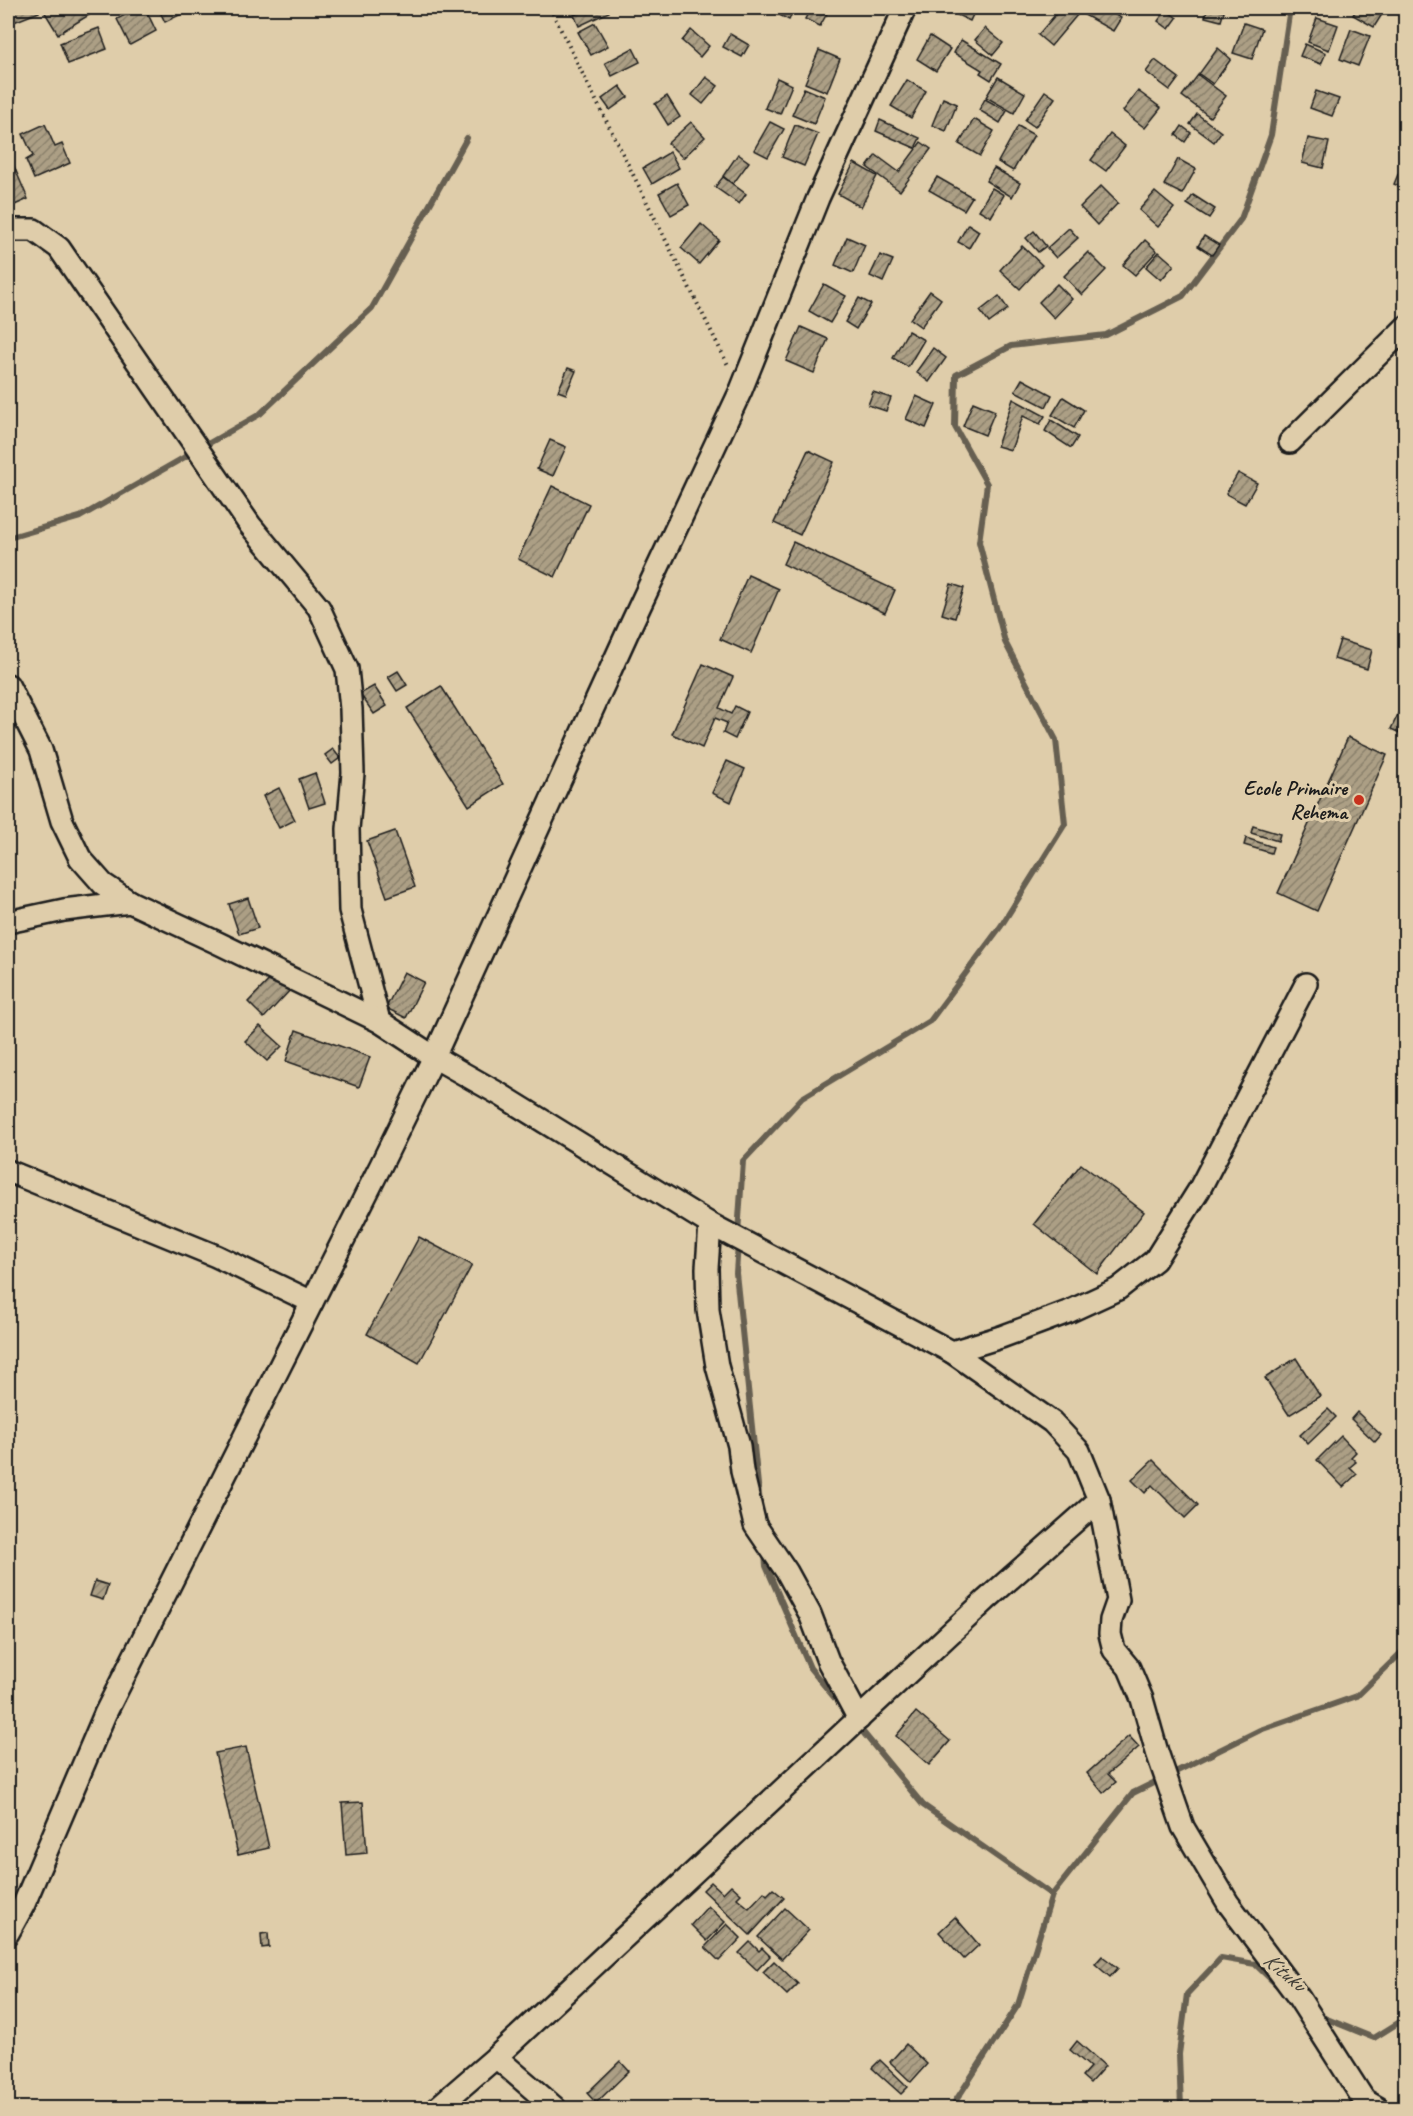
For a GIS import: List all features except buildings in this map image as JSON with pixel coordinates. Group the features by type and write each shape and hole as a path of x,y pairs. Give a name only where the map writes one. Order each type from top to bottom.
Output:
{"street":[{"path":"8,1933 24,1904 105,1714 434,1057 629,629 741,390 818,198 905,8"},
{"path":"8,230 34,230 59,248 250,525 319,608 347,669 353,773 348,829 350,910 379,1021"},
{"path":"1290,442 1406,327"},
{"path":"8,685 40,750 62,821 81,858 103,884 129,902 379,1021 434,1057 501,1095 710,1224 952,1352 1052,1422 1079,1451 1099,1500 1118,1600 1111,1620 1110,1634 1114,1650 1129,1668 1142,1699 1157,1752 1183,1827 1228,1903 1299,1998 1364,2100 1378,2109"},
{"path":"8,922 64,910 129,902"},
{"path":"952,1352 1001,1337 1118,1289 1155,1260 1199,1190 1306,984"},
{"path":"8,1171 216,1256 312,1302"},
{"path":"710,1224 707,1268 708,1310 717,1366 740,1446 742,1471 755,1525 787,1572 810,1614 828,1661 859,1719"},
{"path":"437,2109 1099,1500"},
{"path":"496,2057 555,2109"}],"path":[{"path":"550,8 741,390"}],"waterway":[{"path":"738,1233 743,1161 802,1098 930,1021 1001,926 1065,824 1056,740 1005,642 979,542 987,484 955,427 956,375 1011,346 1106,335 1183,296 1241,219 1271,135 1290,8"},
{"path":"8,538 80,517 260,414 372,308 467,138"},
{"path":"738,1243 736,1273 760,1504"},
{"path":"765,1553 766,1566 810,1668 843,1708"},
{"path":"951,2108 1018,2005 1052,1895 1133,1793 1260,1730 1357,1696 1406,1648"},
{"path":"857,1725 923,1805 1052,1895"},
{"name":"Kituku","path":"1181,2108 1179,2054 1187,1994 1221,1958 1255,1964 1280,1988"},
{"name":"Kituku","path":"1317,2015 1374,2038 1406,2018"}],"place":[{"name":"Ecole Primaire Rehema","path":"1359,800"}]}
